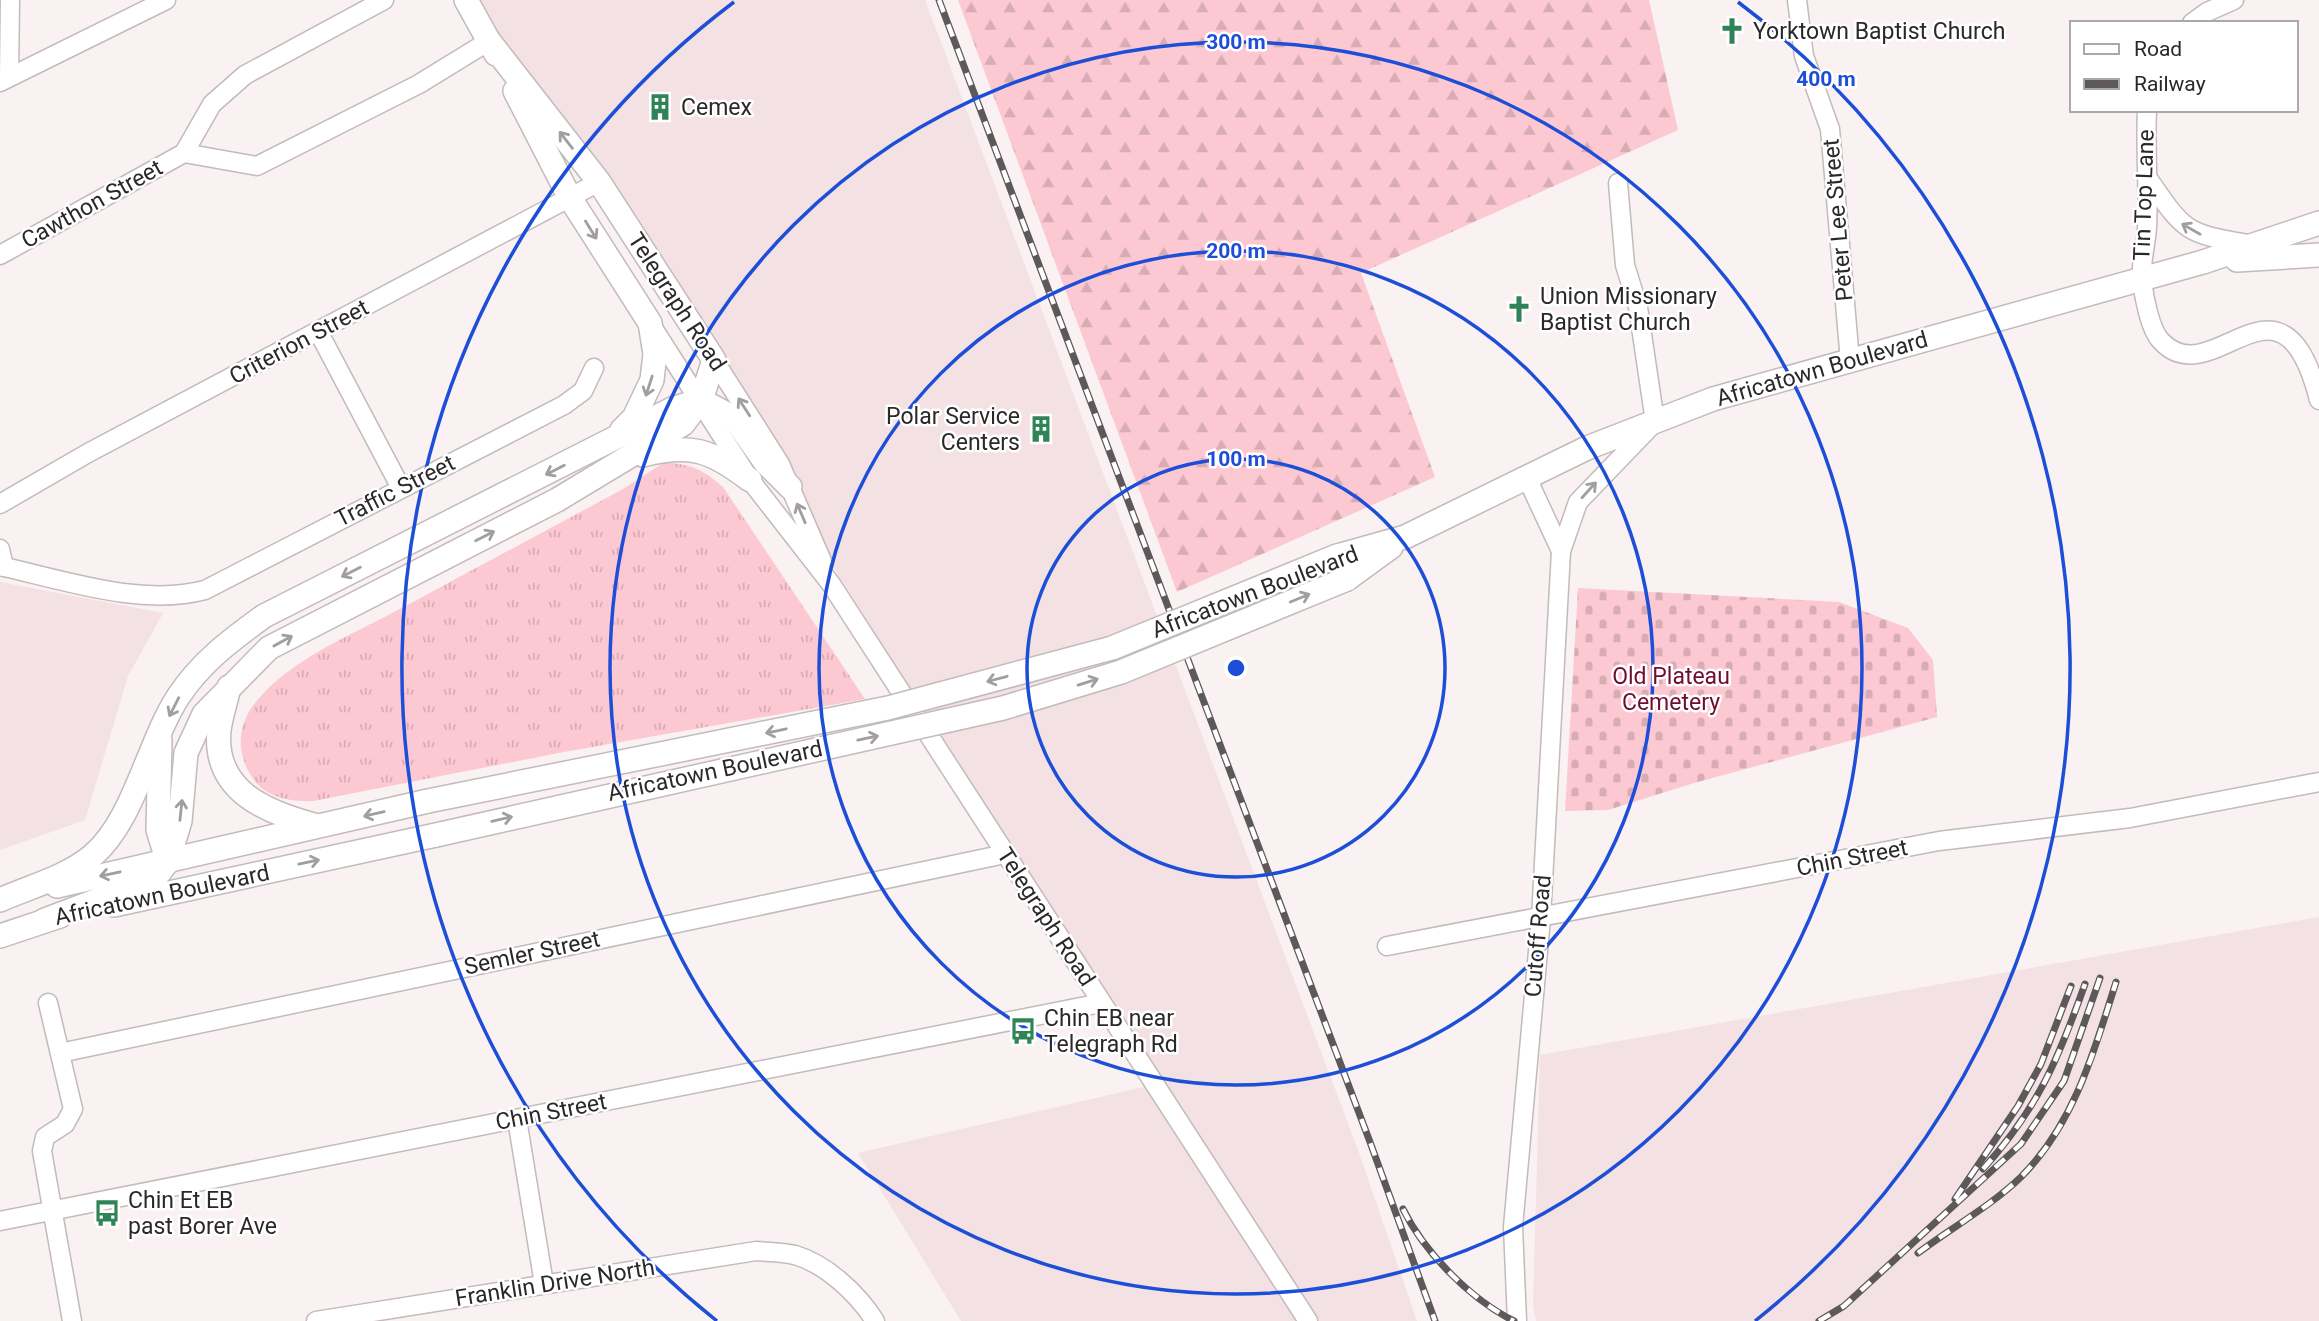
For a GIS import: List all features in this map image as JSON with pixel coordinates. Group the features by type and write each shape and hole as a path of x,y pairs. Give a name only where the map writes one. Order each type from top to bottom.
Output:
{"main road":[{"name":"Telegraph Road","path":"466,0 570,198 650,323"},
{"name":"Telegraph Road","path":"489,41 599,182 713,359"},
{"name":"Africatown Boulevard","path":"0,936 45,920 1003,708 1121,672 1347,579 1405,537 1587,448 1713,399 2203,262 2319,223"},
{"name":"Africatown Boulevard","path":"2256,246 2319,239"},
{"path":"2203,262 2319,256"},
{"path":"615,438 634,418 652,380 655,354 650,323"},
{"path":"45,920 127,890 159,873 168,861 180,821 186,753 204,714 230,684 269,648 557,500 682,424 701,400 713,359"},
{"path":"0,900 66,872 91,858 108,840 127,808 178,698 213,653 264,616 672,409 701,400 734,418 765,462 790,487"},
{"path":"626,459 667,449 692,448 725,460 750,480"},
{"name":"Africatown Boulevard","path":"0,900 428,801 888,708 1112,648 1337,556 1405,537"},
{"path":"230,684 219,731 221,756 231,779 246,797 263,809 320,826"},
{"path":"160,734 158,830 168,861 184,875 218,882"}],"street":[{"path":"10,0 5,80 166,0"},
{"path":"384,0 245,75 212,104 184,153 257,166 419,84 489,41"},
{"name":"Peter Lee Street","path":"1797,0 1804,56 1830,129 1850,361"},
{"path":"2195,21 2207,12 2234,0"},
{"name":"Tin Top Lane","path":"2147,112 2147,177 2141,279 2156,331 2162,342 2187,355 2259,332 2284,333 2298,344 2311,368 2319,400"},
{"name":"Cawthon Street","path":"0,255 184,153"},
{"path":"2147,177 2174,217 2187,229 2206,237 2256,246"},
{"name":"Criterion Street","path":"0,505 88,453 599,182"},
{"path":"1618,183 1625,265 1638,307 1655,422"},
{"name":"Telegraph Road","path":"650,323 750,480 831,584 1308,1321"},
{"path":"318,331 401,488"},
{"name":"Telegraph Road","path":"713,359 780,464 831,584"},
{"name":"Traffic Street","path":"2,567 151,597 181,596 205,590 564,405 583,391 594,368"},
{"name":"Cutoff Road","path":"1517,1321 1513,1227 1541,918 1561,551 1578,502 1655,422"},
{"name":"Cutoff Road","path":"1527,478 1561,551"},
{"path":"0,549 2,567"},
{"name":"Chin Street","path":"1387,946 1939,841 2130,818 2319,782"},
{"name":"Semler Street","path":"60,1052 1005,854"},
{"path":"48,1003 73,1109 65,1124 45,1137 42,1151 72,1321"},
{"name":"Chin Street","path":"0,1221 1101,1003"},
{"path":"517,1119 544,1284"},
{"name":"Franklin Drive North","path":"316,1321 386,1316 544,1284 756,1251 794,1255 826,1270 868,1310 875,1321"}],"shaded area":[{"path":"473,0 925,0 1357,1147 1417,1321 961,1321 858,1153 1161,1083"},
{"path":"0,582 163,613 128,676 85,820 0,850"},
{"path":"2319,917 2319,1321 1536,1321 1533,1305 1540,1055"}],"green space":[{"path":"958,0 1649,0 1678,130 1361,273 1435,477 1177,592"},
{"path":"663,463 681,464 696,469 723,487 865,699 564,752 313,801 279,797 257,784 243,759 242,730 255,703 286,673 323,649 623,489"},
{"name":"Old Plateau Cemetery","path":"1578,588 1839,602 1908,628 1933,660 1937,717 1694,783 1608,810 1565,811"}],"railway":[{"path":"939,0 1435,1321"},
{"path":"1819,1321 1844,1306 2021,1144 2064,1081 2100,978"},
{"path":"1918,1253 1997,1198 2021,1177 2039,1156 2055,1134 2080,1086 2116,982"},
{"path":"1983,1169 2032,1104 2055,1060 2085,984"},
{"path":"1955,1199 2018,1106 2041,1064 2071,986"},
{"path":"1403,1209 1423,1242 1450,1273 1481,1300 1514,1321"}],"place":[{"name":"Yorktown Baptist Church","path":"1732,31"},
{"name":"Cemex","path":"660,107"},
{"name":"Union Missionary Baptist Church","path":"1519,309"},
{"name":"Polar Service Centers","path":"1041,429"},
{"name":"Chin EB near Telegraph Rd","path":"1023,1031"},
{"name":"Chin Et EB past Borer Ave","path":"107,1213"}]}
